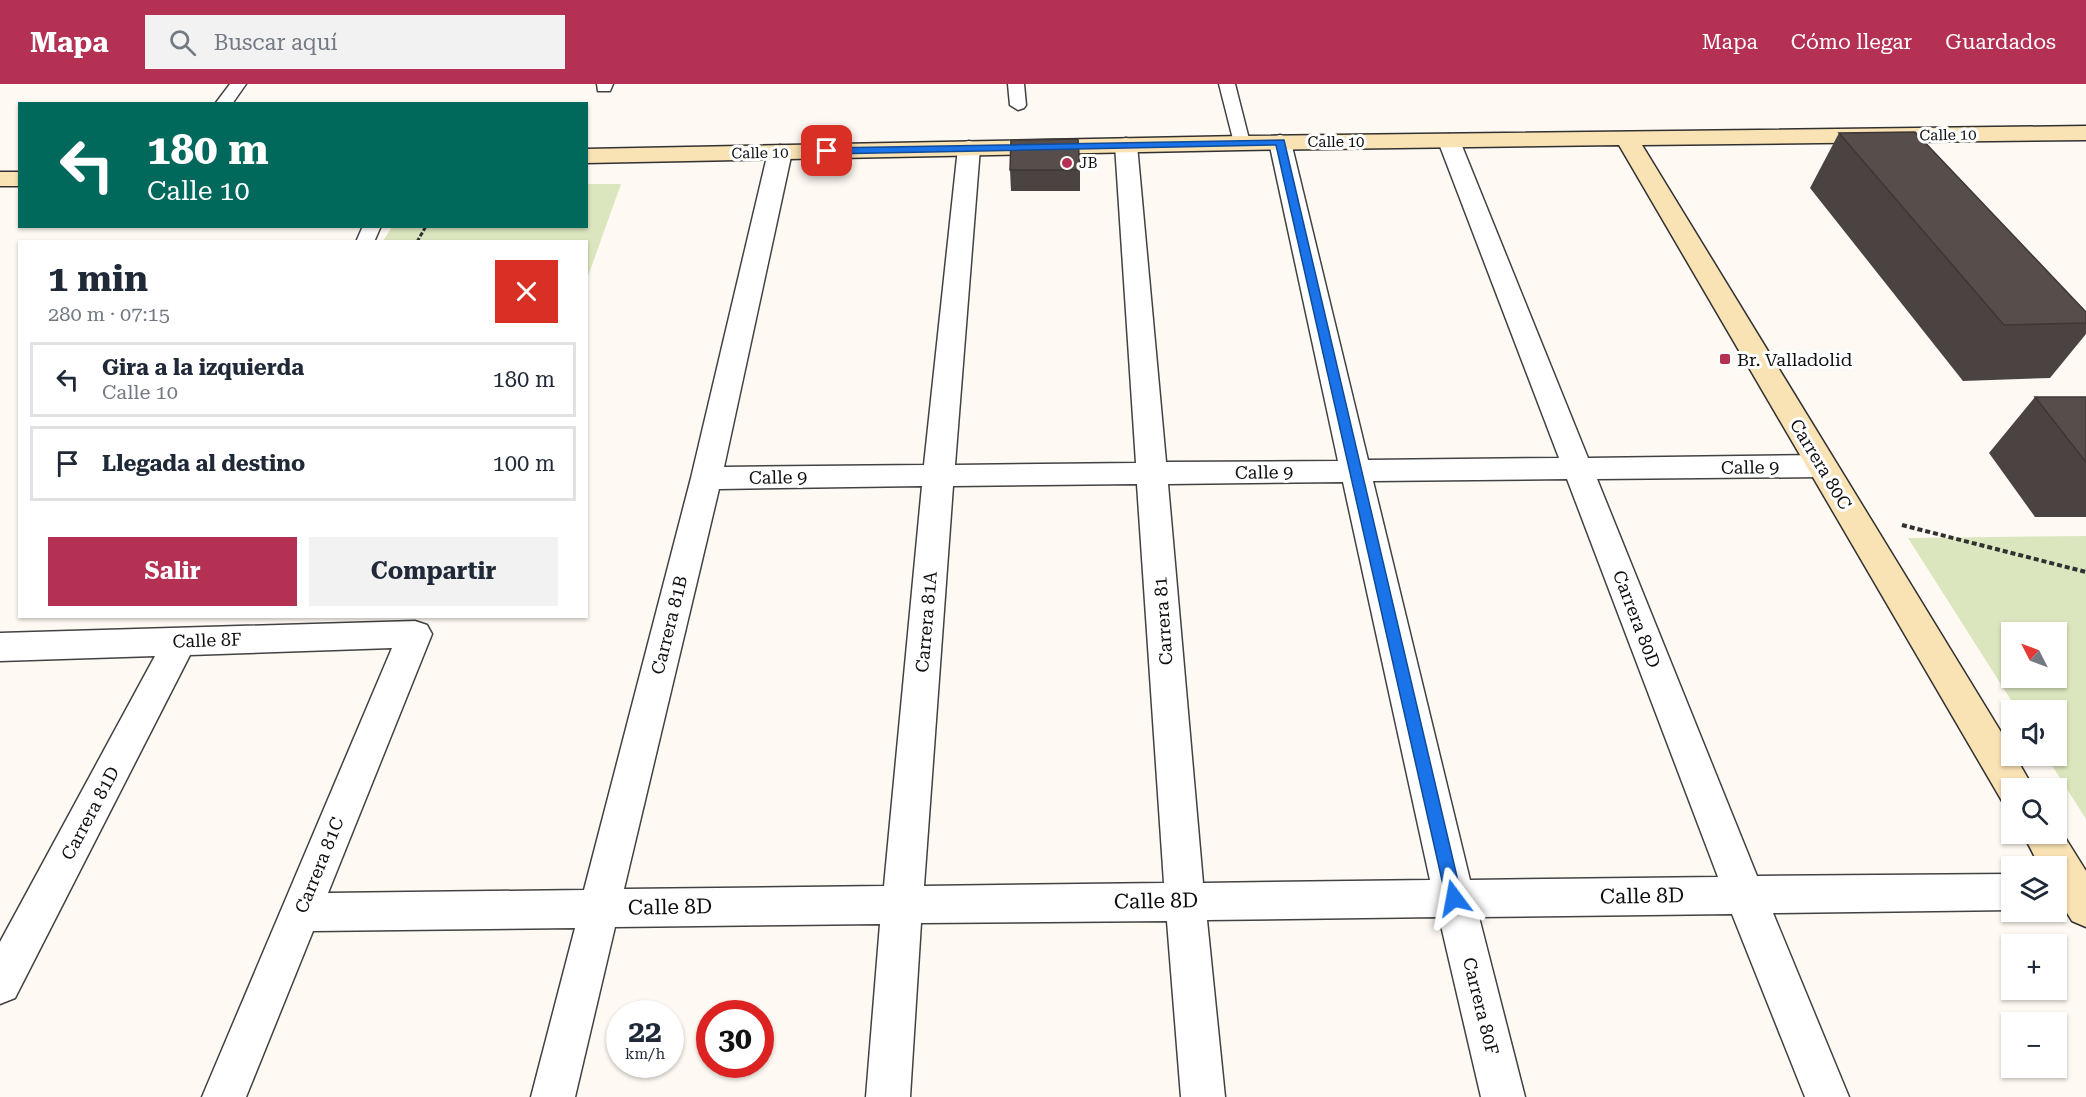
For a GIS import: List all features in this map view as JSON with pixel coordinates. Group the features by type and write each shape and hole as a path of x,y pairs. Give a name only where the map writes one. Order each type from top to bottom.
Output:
{"street":[{"name":"Calle 10","path":"588,156 1280,142 1627,140 2086,133"},
{"name":"Carrera 80C","path":"1627,140 2008,778"},
{"name":"Carrera 80D","path":"1449,141 1744,895 1827,1097"},
{"name":"Carrera 80F","path":"1280,142 1354,471 1503,1097"},
{"name":"Carrera 81","path":"1126,145 1185,901 1203,1097"},
{"name":"Carrera 81A","path":"888,1097 938,475 969,148"},
{"name":"Carrera 81B","path":"554,1097 598,908 706,478 780,152"},
{"path":"0,179 18,179"},
{"name":"Calle 9","path":"706,478 1822,466"},
{"name":"Calle 8F","path":"0,647 415,634"},
{"name":"Carrera 81C","path":"224,1097 415,634"},
{"name":"Carrera 81D","path":"0,984 180,641"},
{"path":"2047,844 2073,897"},
{"name":"Calle 8D","path":"300,912 2001,892"}],"lane":[{"path":"224,102 238,84"},
{"path":"1016,84 1018,105"},
{"path":"1227,84 1242,143"}],"path":[{"path":"1849,512 2086,572"}],"green space":[{"path":"588,184 621,184 588,276 588,240 384,240 391,228 588,228"},
{"path":"2086,536 2086,819 2067,789 2067,778 2060,778 2052,766 2067,766 2067,700 2011,700 2003,688 2067,688 2067,622 2001,622 2001,684 1908,538"}],"building":[{"path":"1915,132 2086,312 2086,323 2004,325 1839,133"},
{"path":"1078,139 1080,170 1010,170 1011,140"},
{"path":"2035,397 2086,397 2086,461 2085,461"}],"place":[{"name":"JB","path":"1067,163"},
{"name":"Br. Valladolid","path":"1725,359"}],"route":[{"path":"827,151 1280,142 1454,898"}]}
